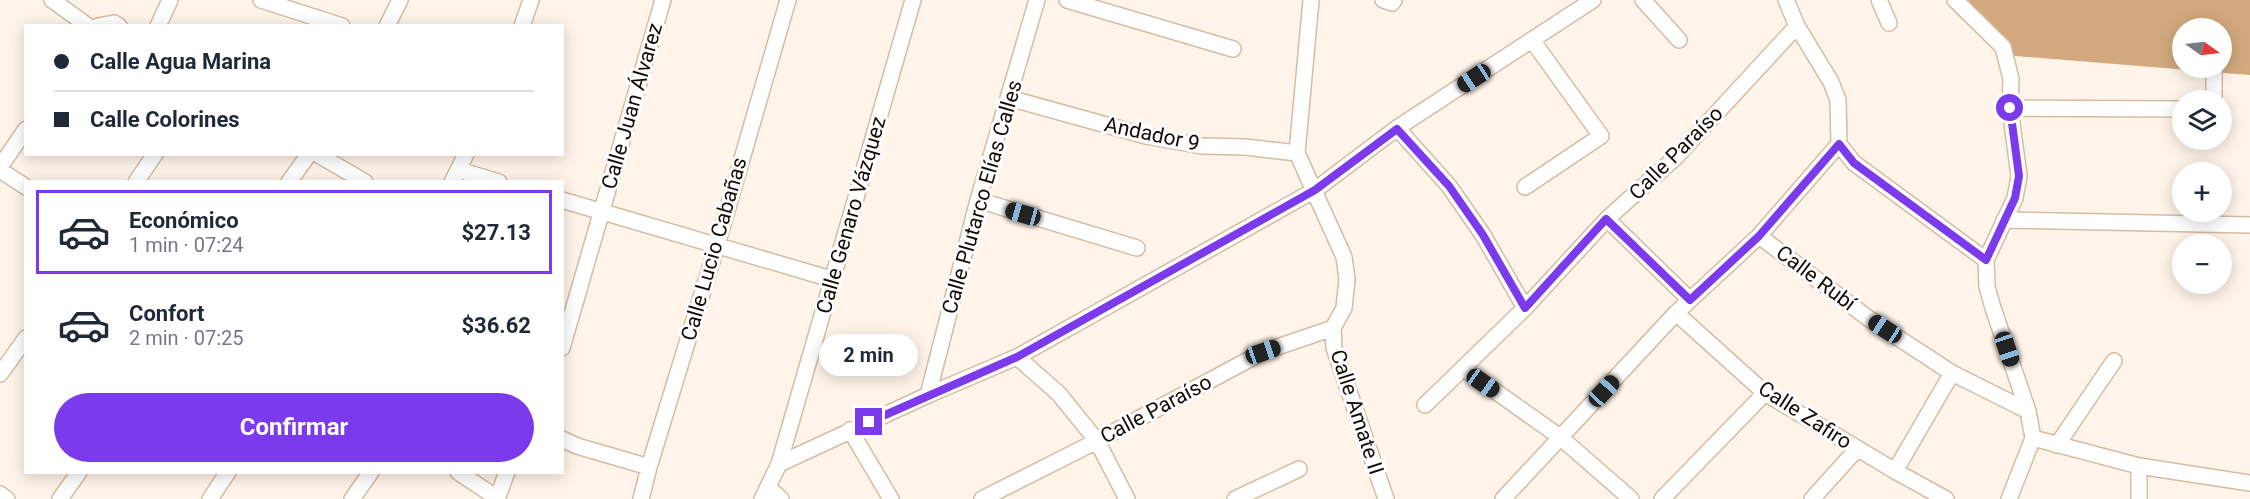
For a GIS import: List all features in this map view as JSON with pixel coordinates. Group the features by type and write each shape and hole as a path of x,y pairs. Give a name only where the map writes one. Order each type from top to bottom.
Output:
{"street":[{"path":"52,0 85,24"},
{"path":"159,24 170,0"},
{"path":"261,0 336,24"},
{"path":"388,24 400,0"},
{"path":"523,24 531,0"},
{"name":"Calle Juan Álvarez","path":"564,341 663,0"},
{"name":"Calle Lucio Cabañas","path":"641,499 788,0"},
{"name":"Calle Genaro Vázquez","path":"765,493 779,464 913,0"},
{"name":"Calle Plutarco Elías Calles","path":"928,395 978,200 1037,0"},
{"path":"1067,0 1233,49"},
{"path":"1297,153 1311,0"},
{"path":"1383,0 1392,3 1394,0"},
{"path":"779,464 850,430 1017,357 1315,190 1397,129 1593,0"},
{"path":"1642,0 1679,40"},
{"path":"1786,0 1797,26 1831,82 1838,100 1839,144 1854,163 1986,260"},
{"path":"1879,0 1889,23"},
{"path":"1955,0 2003,47 2011,79 2010,108 2019,176 2015,198 1986,260 1987,287 2028,411 2033,438 2010,499"},
{"name":"Calle Paraíso","path":"1425,405 1525,308 1606,219 1676,157 1797,26"},
{"path":"1525,187 1601,136 1532,40"},
{"name":"Andador 9","path":"1009,98 1146,136 1202,146 1245,147 1297,153"},
{"path":"2010,108 2172,109"},
{"path":"1397,129 1449,186 1483,235 1525,308"},
{"path":"24,132 0,169 24,186"},
{"path":"1503,499 1676,313 1759,236 1839,144"},
{"name":"Calle Amate II","path":"1297,153 1344,257 1347,279 1344,308 1333,328 1334,348 1386,499"},
{"path":"137,180 154,156"},
{"path":"290,180 308,156"},
{"path":"320,156 362,180"},
{"path":"465,156 456,176 485,180"},
{"path":"978,200 1137,248"},
{"path":"564,201 831,279"},
{"path":"1606,219 1690,300"},
{"path":"2004,220 2250,225"},
{"name":"Calle Rubí","path":"1759,236 1868,318 1952,373 2028,411"},
{"name":"Calle Zafiro","path":"1676,313 1765,393 1857,449 1946,499"},
{"name":"Calle Paraíso","path":"982,499 1097,441 1263,352 1333,328"},
{"path":"0,374 24,341"},
{"path":"1017,357 1059,394 1097,441 1127,499"},
{"path":"2057,445 2114,361"},
{"path":"1464,369 1560,437 1631,499"},
{"path":"1895,471 1952,373"},
{"path":"1662,499 1765,393"},
{"path":"850,430 891,499"},
{"path":"2033,438 2139,466 2250,483"},
{"path":"564,440 577,446 649,467"},
{"path":"1812,499 1857,449"},
{"path":"2139,466 2139,499"},
{"path":"1235,499 1299,469"},
{"path":"60,499 78,474"},
{"path":"210,499 227,474"},
{"path":"352,499 370,474"},
{"path":"461,474 497,499 506,474"},
{"path":"765,493 781,499"},
{"path":"0,495 7,499"}],"shaded area":[{"path":"1968,0 2250,0 2250,75 2232,74 2232,18 2172,18 2172,69 2015,56"}],"route":[{"path":"869,422 1017,357 1315,190 1397,129 1449,186 1483,235 1525,308 1606,219 1690,300 1759,236 1839,144 1854,163 1986,260 2015,198 2019,176 2014,153 2010,108"}]}
